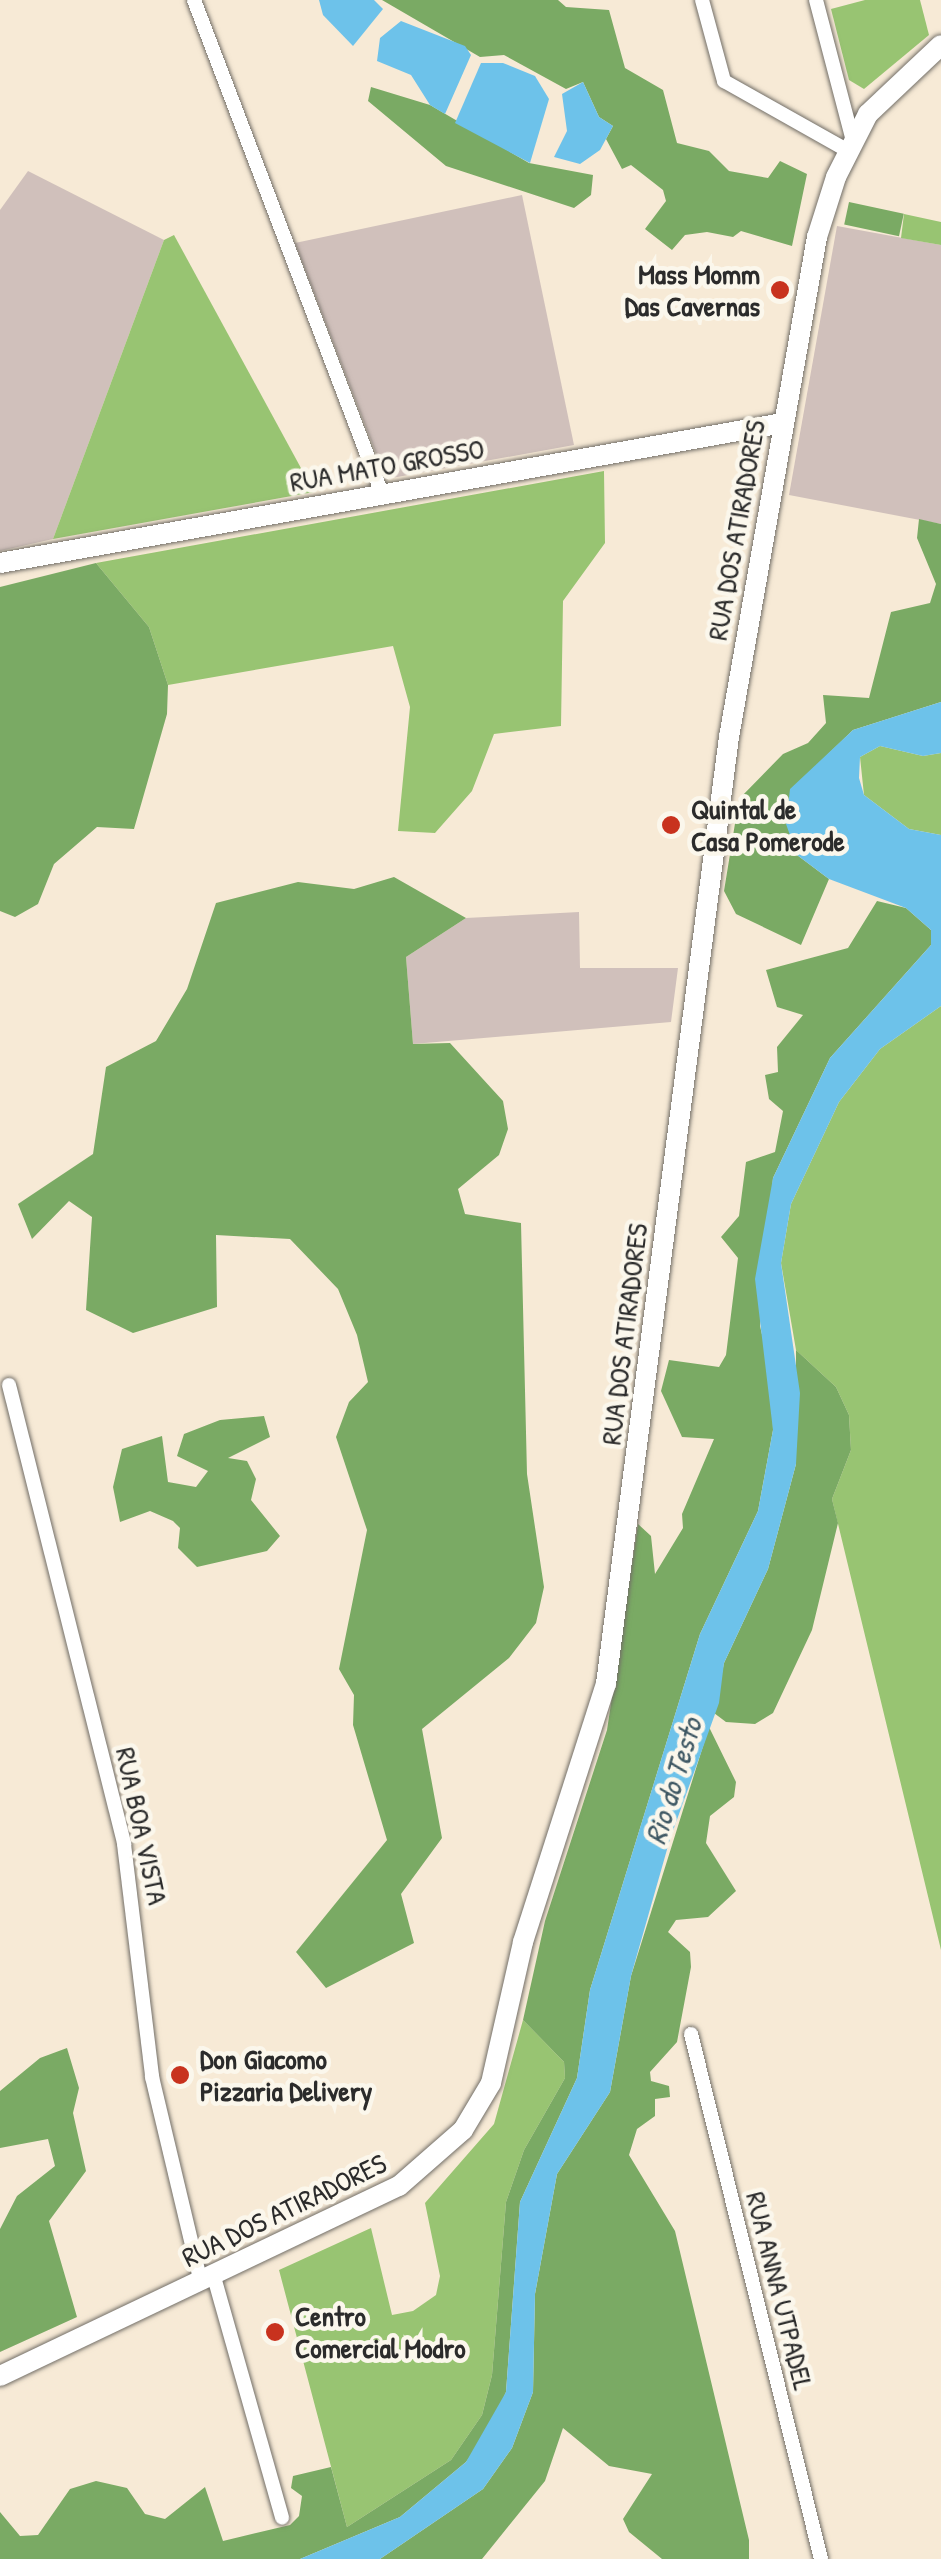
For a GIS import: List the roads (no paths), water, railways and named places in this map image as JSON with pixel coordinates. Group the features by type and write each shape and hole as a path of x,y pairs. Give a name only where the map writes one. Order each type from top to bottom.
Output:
{"main road":[{"name":"RUA DOS ATIRADORES","path":"0,2376 360,2208 427,2166 480,2105 499,2057 523,1942 606,1684 728,738 819,231 850,146 890,87 941,45"},
{"name":"RUA MATO GROSSO","path":"0,563 783,423"}],"street":[{"path":"194,0 382,494"},
{"path":"702,0 724,81 850,146"},
{"path":"816,0 850,146"},
{"name":"RUA BOA VISTA","path":"9,1385 124,1844 152,2076 208,2280 282,2518"},
{"name":"RUA ANNA UTPADEL","path":"690,2034 821,2559"}],"water":[{"path":"319,0 374,0 383,9 353,46 323,15"},
{"path":"401,21 465,46 471,55 445,114 430,105 411,75 377,61 380,38"},
{"path":"481,63 503,63 535,76 549,99 530,163 455,123"},
{"path":"583,82 599,117 613,126 600,150 580,164 554,157 567,131 562,94"},
{"name":"Rio do Testo","path":"941,702 941,753 923,756 880,746 860,757 859,778 864,795 909,829 941,835 941,1006 880,1049 839,1102 791,1204 781,1263 800,1393 796,1464 768,1569 724,1663 719,1703 670,1839 631,1976 610,2092 557,2174 535,2294 533,2392 512,2448 483,2489 380,2559 300,2559 400,2517 466,2462 506,2392 520,2202 577,2078 590,1990 700,1634 758,1511 773,1430 755,1279 773,1178 830,1058 931,945 931,930 906,908 829,879 797,855 786,824 790,789 853,730"}],"place":[{"name":"Mass Momm Das Cavernas","path":"780,290"},
{"name":"Quintal de Casa Pomerode","path":"671,825"},
{"name":"Don Giacomo Pizzaria Delivery","path":"180,2075"},
{"name":"Centro Comercial Modro","path":"275,2332"}]}
